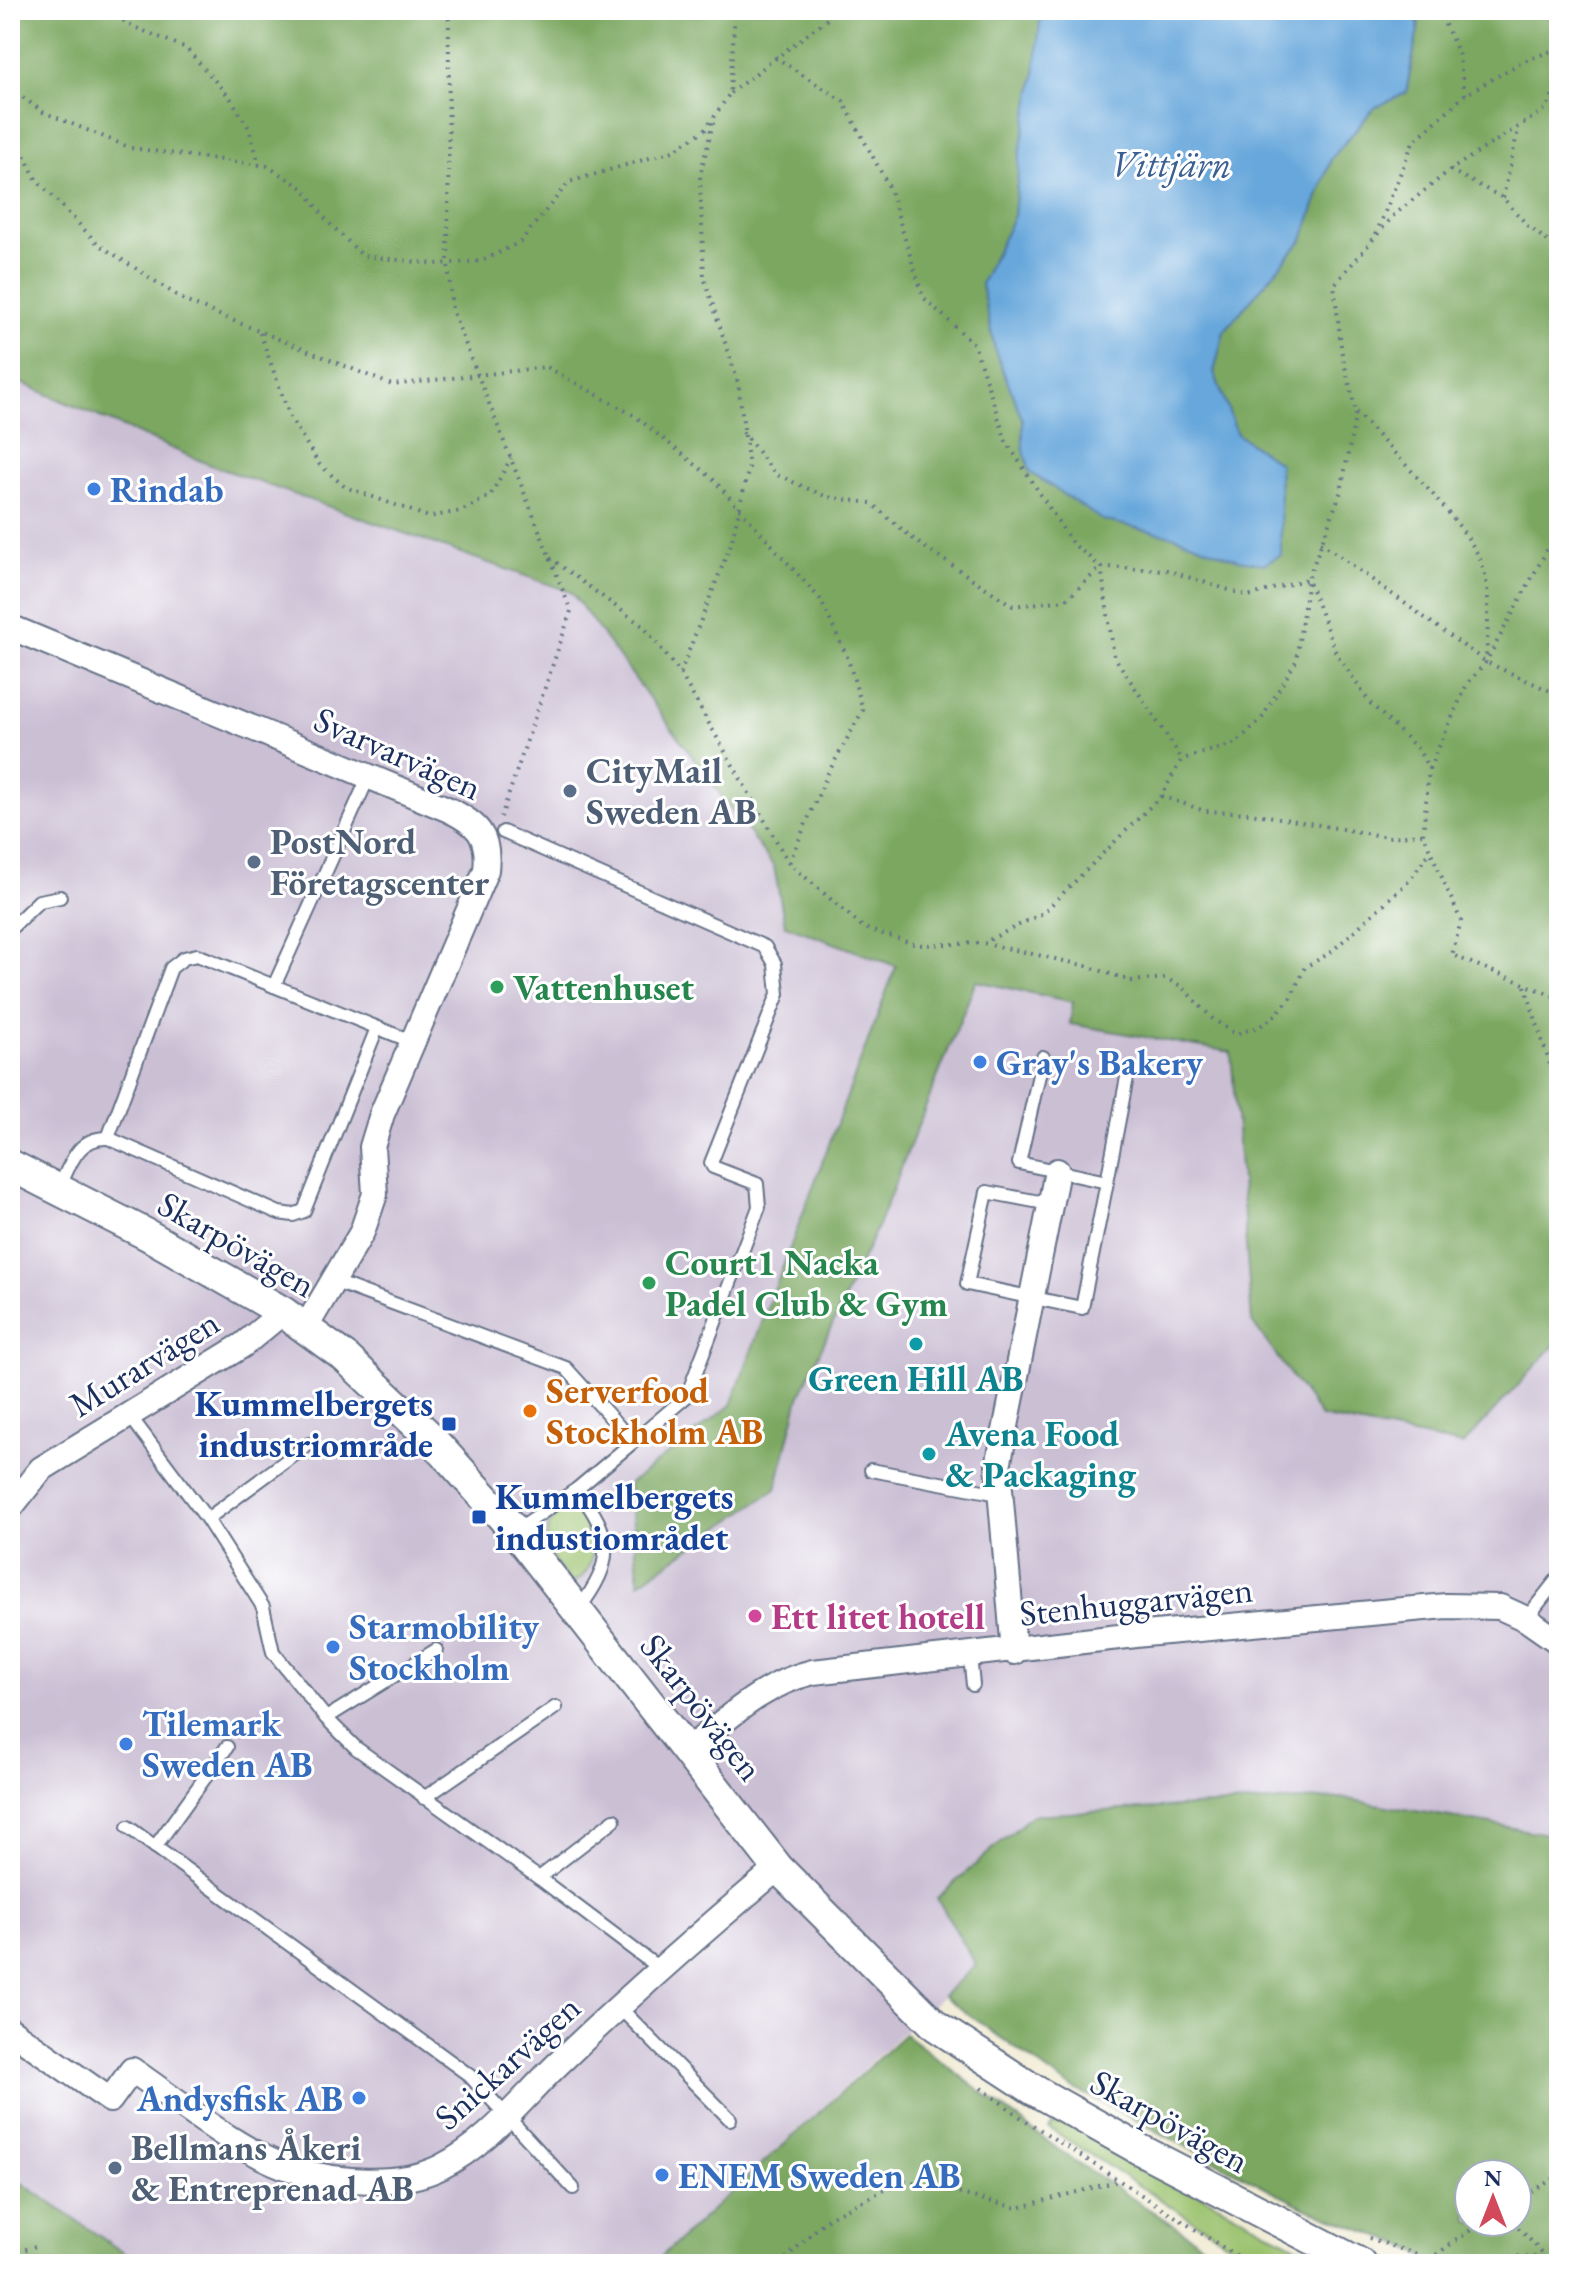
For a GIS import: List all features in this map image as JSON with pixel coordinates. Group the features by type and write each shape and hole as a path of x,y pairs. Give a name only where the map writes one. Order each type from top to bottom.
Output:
{"street":[{"name":"Svarvarvägen","path":"10,627 475,823 487,846 482,880 372,1147 375,1194 362,1232 333,1281 294,1320"},
{"name":"Skarpövägen","path":"10,1165 59,1189 294,1320 346,1358 429,1436 515,1531 778,1868 936,2026 1034,2090 1361,2264"},
{"path":"1014,1652 998,1466 1057,1171"},
{"name":"Murarvägen","path":"10,1508 41,1469 243,1345 294,1320"},
{"name":"Stenhuggarvägen","path":"688,1750 760,1692 797,1676 1145,1634 1446,1606 1500,1607 1526,1619 1559,1642"},
{"name":"Snickarvägen","path":"10,2030 110,2100 132,2070 264,2158 314,2174 386,2179 416,2176 442,2166 489,2133 660,1969 778,1868"}],"lane":[{"path":"274,986 369,776"},
{"path":"501,829 765,947 779,982 778,994 711,1163 713,1167 757,1184 759,1207 687,1396 577,1489 515,1531"},
{"path":"10,929 39,901 60,897"},
{"path":"108,1138 171,968 184,958 197,955 413,1042"},
{"path":"59,1189 81,1147 89,1140 108,1138 279,1213 293,1215 304,1211 377,1028"},
{"path":"1043,1057 1019,1163 1107,1182"},
{"path":"1050,1204 987,1192 967,1284 1082,1308 1128,1072"},
{"path":"333,1281 416,1319 566,1368 633,1442"},
{"path":"130,1416 207,1519 263,1607 273,1652 326,1718 356,1748 539,1878 660,1969"},
{"path":"207,1519 309,1444"},
{"path":"871,1470 999,1494"},
{"path":"577,1489 600,1520 607,1543 596,1585 578,1610"},
{"path":"1526,1619 1559,1577"},
{"path":"326,1718 436,1650"},
{"path":"970,1656 973,1685"},
{"path":"424,1798 556,1707"},
{"path":"155,1847 227,1747"},
{"path":"539,1878 614,1820"},
{"path":"128,1827 469,2075 573,2188"},
{"path":"620,2008 730,2119"}],"path":[{"path":"111,10 127,24 186,48 231,99 249,128 260,165"},
{"path":"449,10 448,263 452,310 571,611 501,829"},
{"path":"730,93 735,10"},
{"path":"10,88 43,112 131,148 260,165 304,189 327,221 363,256 448,263 482,261 520,242 569,182 673,151 706,129 730,93 839,10"},
{"path":"1438,10 1458,52 1465,95"},
{"path":"1375,238 1413,142 1465,95 1524,61 1559,48"},
{"path":"775,57 843,101 889,187 923,297 974,344 1006,441 1072,543 1101,567 1166,570 1248,596 1308,579"},
{"path":"983,943 1043,913 1161,796 1182,759 1236,743 1262,718 1296,661 1308,579 1341,491 1356,412 1342,354 1334,285 1393,216 1450,170 1546,109 1559,81"},
{"path":"680,673 731,544 749,467 738,383 704,277 700,176 716,114"},
{"path":"10,127 36,179 98,244 187,302 392,385 547,367 635,416 712,478 820,599 848,659 863,710 827,775 789,863"},
{"path":"1503,198 1519,127"},
{"path":"1450,170 1503,198 1528,226 1559,250"},
{"path":"260,333 290,417 319,464 345,487 429,517 461,511 490,496 511,458"},
{"path":"1356,412 1450,516 1481,562 1487,595 1486,662"},
{"path":"743,432 775,474 827,497 871,503 917,542 1013,606 1066,600 1101,567"},
{"path":"1559,528 1486,662 1467,684 1429,769 1423,834 1461,921 1452,955 1559,998"},
{"path":"1320,542 1486,662 1559,695"},
{"path":"550,558 644,627 680,673 789,863 864,928 917,945 983,943 1087,966 1131,981 1165,978 1181,986 1213,1019 1235,1034 1259,1027 1276,1015 1291,997 1305,967 1330,953 1410,880 1429,852"},
{"path":"1101,567 1114,656 1182,759"},
{"path":"1308,579 1336,653 1370,703 1418,749 1429,769"},
{"path":"1161,796 1205,811 1251,813 1387,837 1423,834"},
{"path":"1525,986 1559,1093"},
{"path":"1022,2118 1249,2264"},
{"path":"1533,2190 1559,2176"},
{"path":"780,2264 828,2218 904,2180 1017,2208 1118,2181"},
{"path":"1423,2264 1458,2238"},
{"path":"1528,2238 1546,2257"},
{"path":"10,2254 36,2246"},
{"path":"1427,2258 1546,2257 1559,2260"}],"shaded area":[{"path":"10,378 208,464 571,592 774,867 785,925 896,966 731,1405 629,1484 639,1582 776,1489 799,1397 879,1223 976,981 1074,1002 1070,1024 1231,1052 1252,1322 1463,1445 1559,1340 1559,1836 1341,1798 976,1965 653,2264 140,2264 10,2175"}],"green space":[{"path":"10,10 1041,10 1035,75 1020,152 1014,216 981,284 996,353 1023,420 1023,446 1177,537 1239,560 1281,555 1279,463 1237,434 1214,372 1224,331 1303,239 1331,159 1374,108 1406,93 1419,24 1410,10 1525,10 1559,21 1559,1340 1463,1445 1321,1417 1252,1322 1231,1052 1070,1024 1073,1002 976,981 879,1223 799,1397 776,1489 639,1583 629,1484 731,1405 896,966 785,925 774,867 571,592 208,464 10,378"},
{"path":"578,1511 590,1527 593,1549 587,1571 571,1583 552,1557 547,1539 552,1521 559,1512"},
{"path":"1341,1798 1559,1836 1559,2264 1432,2264 1417,2251 1304,2207 1065,2084 943,1996 976,1965 937,1898 1032,1815"},
{"path":"905,2034 1063,2153 1233,2264 653,2264"},
{"path":"1058,2119 1330,2264 1261,2264 1049,2128"},
{"path":"10,2175 140,2264 10,2264"}],"water":[{"name":"Vittjärn","path":"1041,10 1410,10 1419,24 1406,93 1374,108 1331,159 1303,239 1224,331 1214,372 1237,434 1279,463 1281,555 1264,564 1239,560 1177,537 1102,520 1030,472 1023,447 1023,420 996,353 981,284 1014,216 1020,152 1035,75"}],"place":[{"name":"Rindab","path":"94,489"},
{"name":"CityMail Sweden AB","path":"570,791"},
{"name":"PostNord Företagscenter","path":"254,862"},
{"name":"Vattenhuset","path":"497,987"},
{"name":"Gray's Bakery","path":"980,1062"},
{"name":"Court1 Nacka Padel Club & Gym","path":"649,1283"},
{"name":"Green Hill AB","path":"916,1344"},
{"name":"Serverfood Stockholm AB","path":"530,1411"},
{"name":"Kummelbergets industriområde","path":"449,1424"},
{"name":"Avena Food & Packaging","path":"929,1454"},
{"name":"Kummelbergets industiområdet","path":"479,1517"},
{"name":"Ett litet hotell","path":"755,1616"},
{"name":"Starmobility Stockholm","path":"333,1647"},
{"name":"Tilemark Sweden AB","path":"126,1744"},
{"name":"Andysfisk AB","path":"359,2098"},
{"name":"Bellmans Åkeri & Entreprenad AB","path":"115,2168"},
{"name":"ENEM Sweden AB","path":"662,2175"}]}
